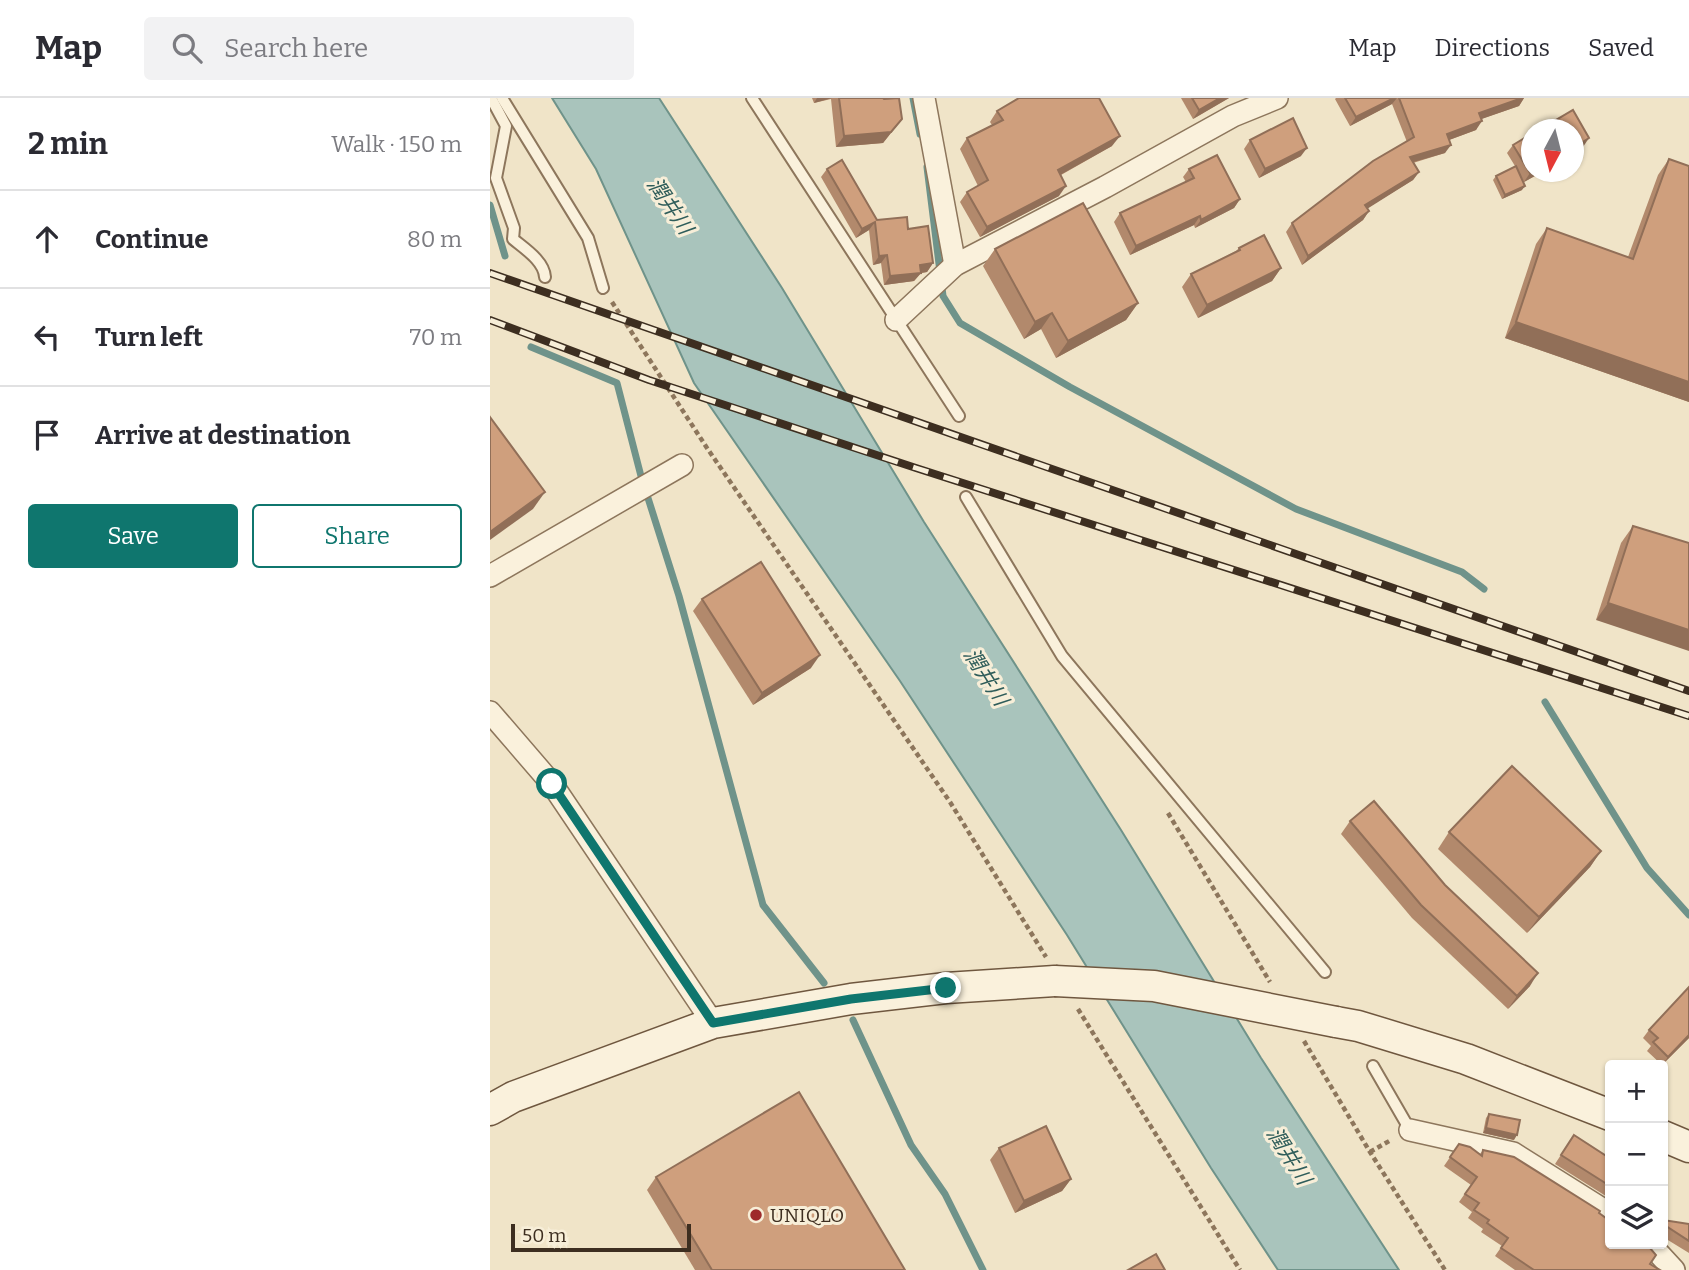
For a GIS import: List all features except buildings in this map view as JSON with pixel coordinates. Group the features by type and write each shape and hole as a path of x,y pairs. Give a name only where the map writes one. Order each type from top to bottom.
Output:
{"street":[{"path":"924,98 947,273"},
{"path":"896,320 947,273 1233,116 1277,98"},
{"path":"490,576 682,465"},
{"path":"490,712 552,784 713,1023"},
{"path":"490,1110 513,1097 713,1023 851,999 946,988 1060,983 1154,986 1358,1026 1466,1059 1605,1113"},
{"path":"1410,1130 1513,1153 1605,1211"},
{"path":"1668,1138 1689,1147"},
{"path":"1655,1249 1674,1270"}],"lane":[{"path":"491,98 506,126 496,177 514,228 513,239 540,262 545,277"},
{"path":"502,98 589,238 603,288"},
{"path":"752,98 959,416"},
{"path":"966,497 1062,656 1325,972"},
{"path":"1373,1066 1410,1130"}],"path":[{"path":"603,288 707,448 950,802 1240,1270"}],"water":[{"name":"潤井川","path":"552,98 659,98 782,288 924,522 1121,830 1261,1058 1399,1270 1278,1270 1211,1168 1067,935 900,681 694,383 596,169"}],"waterway":[{"path":"913,98 920,134"},
{"path":"927,167 943,296 960,323 1070,387 1296,509 1462,572 1484,589"},
{"path":"490,205 505,256"},
{"path":"531,347 617,383 642,480"},
{"path":"648,498 679,596 763,905 824,983"},
{"path":"1545,702 1647,868 1689,915"},
{"path":"853,1020 911,1145 945,1194 983,1270"}],"railway":[{"path":"490,273 1689,691"},
{"path":"490,320 649,380 1689,716"}],"place":[{"name":"UNIQLO","path":"756,1215"}],"route":[{"path":"552,784 713,1023 851,999 946,988"}]}
